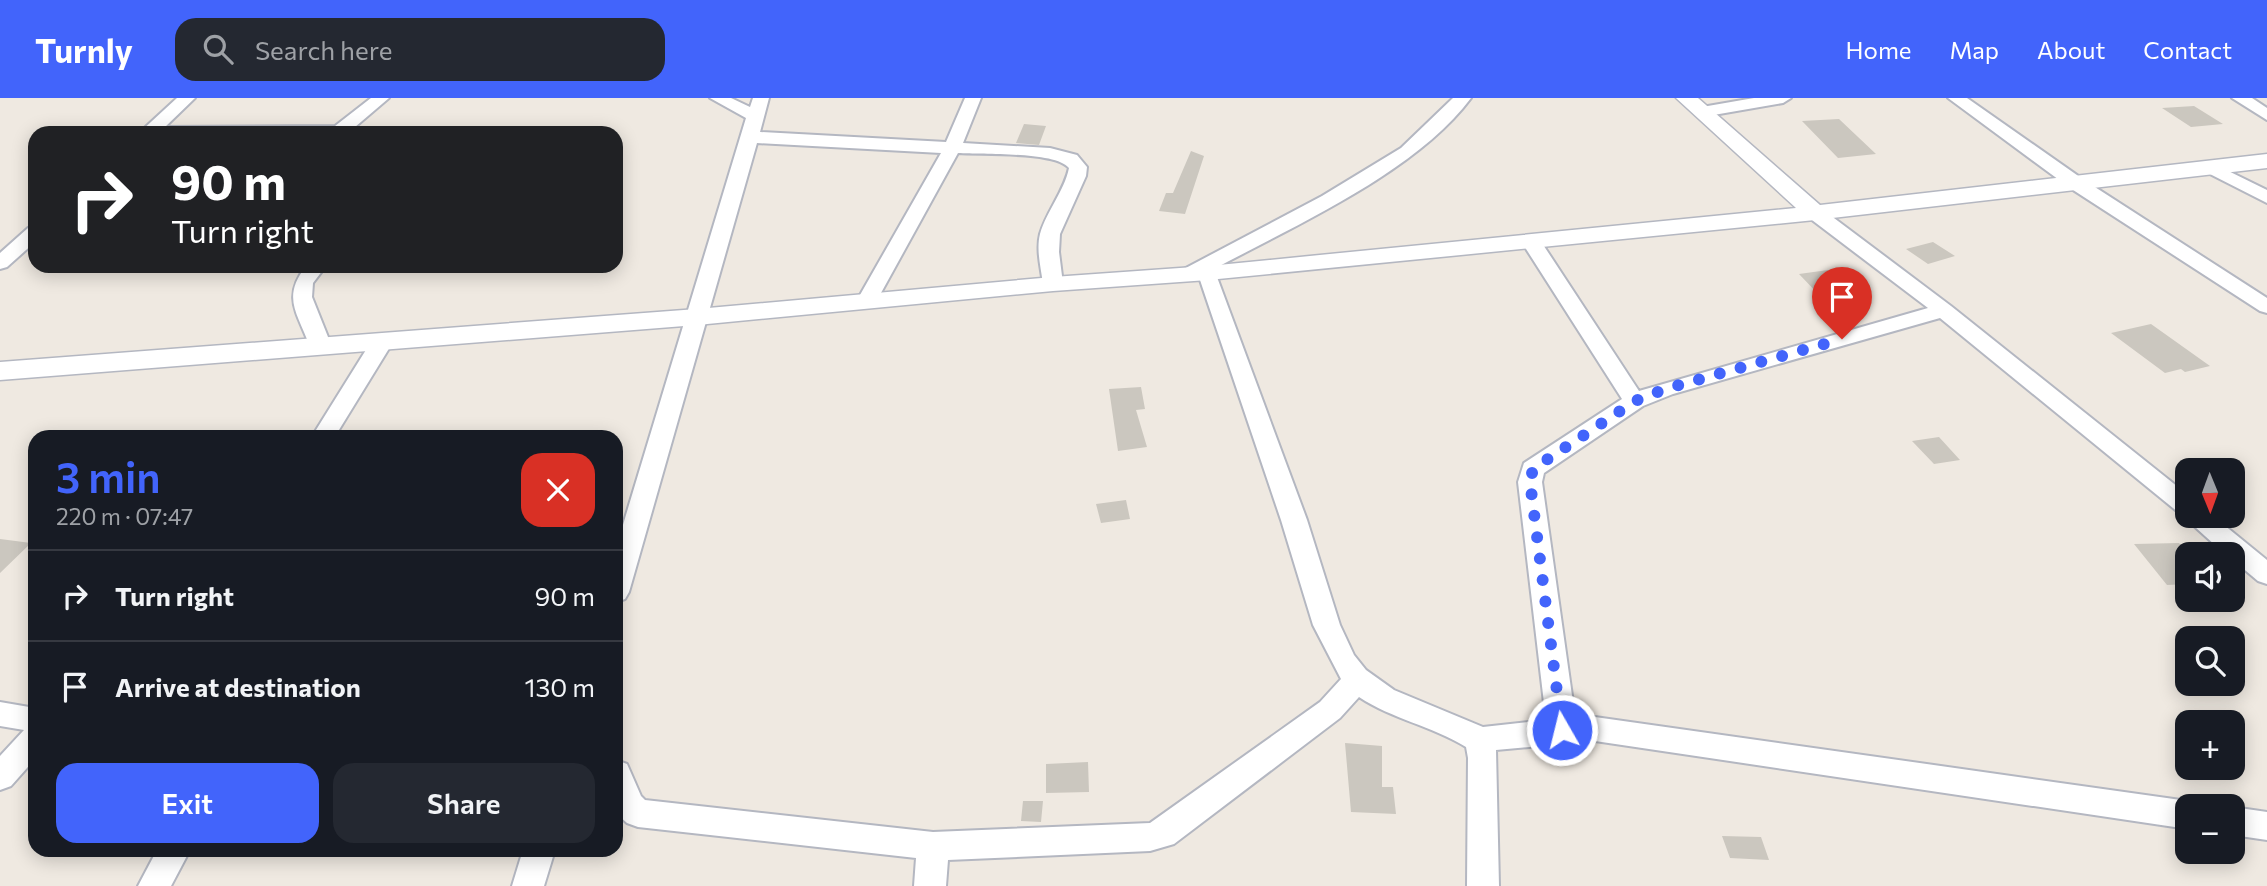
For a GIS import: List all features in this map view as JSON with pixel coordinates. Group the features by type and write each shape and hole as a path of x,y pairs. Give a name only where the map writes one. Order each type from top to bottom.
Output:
{"street":[{"path":"155,126 187,98"},
{"path":"346,126 381,98"},
{"path":"623,568 758,107 718,98"},
{"path":"866,302 952,148 973,98"},
{"path":"1197,274 1329,200 1407,152 1463,98"},
{"path":"1694,105 1783,98"},
{"path":"1956,98 2077,184 2267,307"},
{"path":"2240,98 2267,116"},
{"path":"1694,105 1815,213 1944,310 2175,498"},
{"path":"749,137 1065,156 1078,167 1076,183 1051,230 1048,242 1053,284"},
{"path":"0,371 697,317 1053,284 1197,274 1815,213 2267,161"},
{"path":"2210,167 2267,197"},
{"path":"0,263 28,238"},
{"path":"1531,241 1635,401"},
{"path":"311,273 303,283 302,297 321,347"},
{"path":"1197,274 1294,520 1328,632 1340,659 1357,680 1384,698 1462,728 1479,740 1562,730 1595,729 2175,813"},
{"path":"1562,730 1530,482 1533,469 1635,401 1665,389 1944,310"},
{"path":"326,430 382,342"},
{"path":"2211,528 2267,574"},
{"path":"623,790 629,805 638,813 933,846 1150,837 1163,834 1330,710 1357,680"},
{"path":"0,714 28,719"},
{"path":"1479,740 1483,758 1483,886"},
{"path":"0,777 28,746"},
{"path":"2245,823 2267,826"},
{"path":"930,886 933,846"},
{"path":"154,886 170,857"},
{"path":"528,886 536,857"}],"building":[{"path":"2194,106 2223,124 2191,127 2162,108"},
{"path":"1839,119 1876,154 1838,158 1802,121"},
{"path":"1024,124 1046,126 1039,145 1016,143"},
{"path":"1191,151 1204,156 1185,214 1159,211 1166,193 1173,193"},
{"path":"1933,242 1955,256 1928,264 1906,249"},
{"path":"1828,270 1850,292 1820,296 1799,274"},
{"path":"2151,324 2210,366 2165,373 2111,333"},
{"path":"1141,387 1145,409 1136,410 1147,447 1118,451 1109,389"},
{"path":"1939,437 1960,460 1934,464 1912,441"},
{"path":"1126,500 1130,519 1101,523 1096,504"},
{"path":"0,539 28,543 28,546 0,573"},
{"path":"2175,543 2175,585 2167,585 2134,544"},
{"path":"1345,743 1382,746 1382,787 1393,787 1396,814 1351,812"},
{"path":"1088,762 1089,792 1046,793 1046,764"},
{"path":"1023,801 1043,801 1041,822 1021,821"},
{"path":"1722,836 1761,837 1769,860 1730,858"}],"route":[{"path":"1562,730 1530,482 1533,469 1635,401 1665,389 1842,339"}]}
